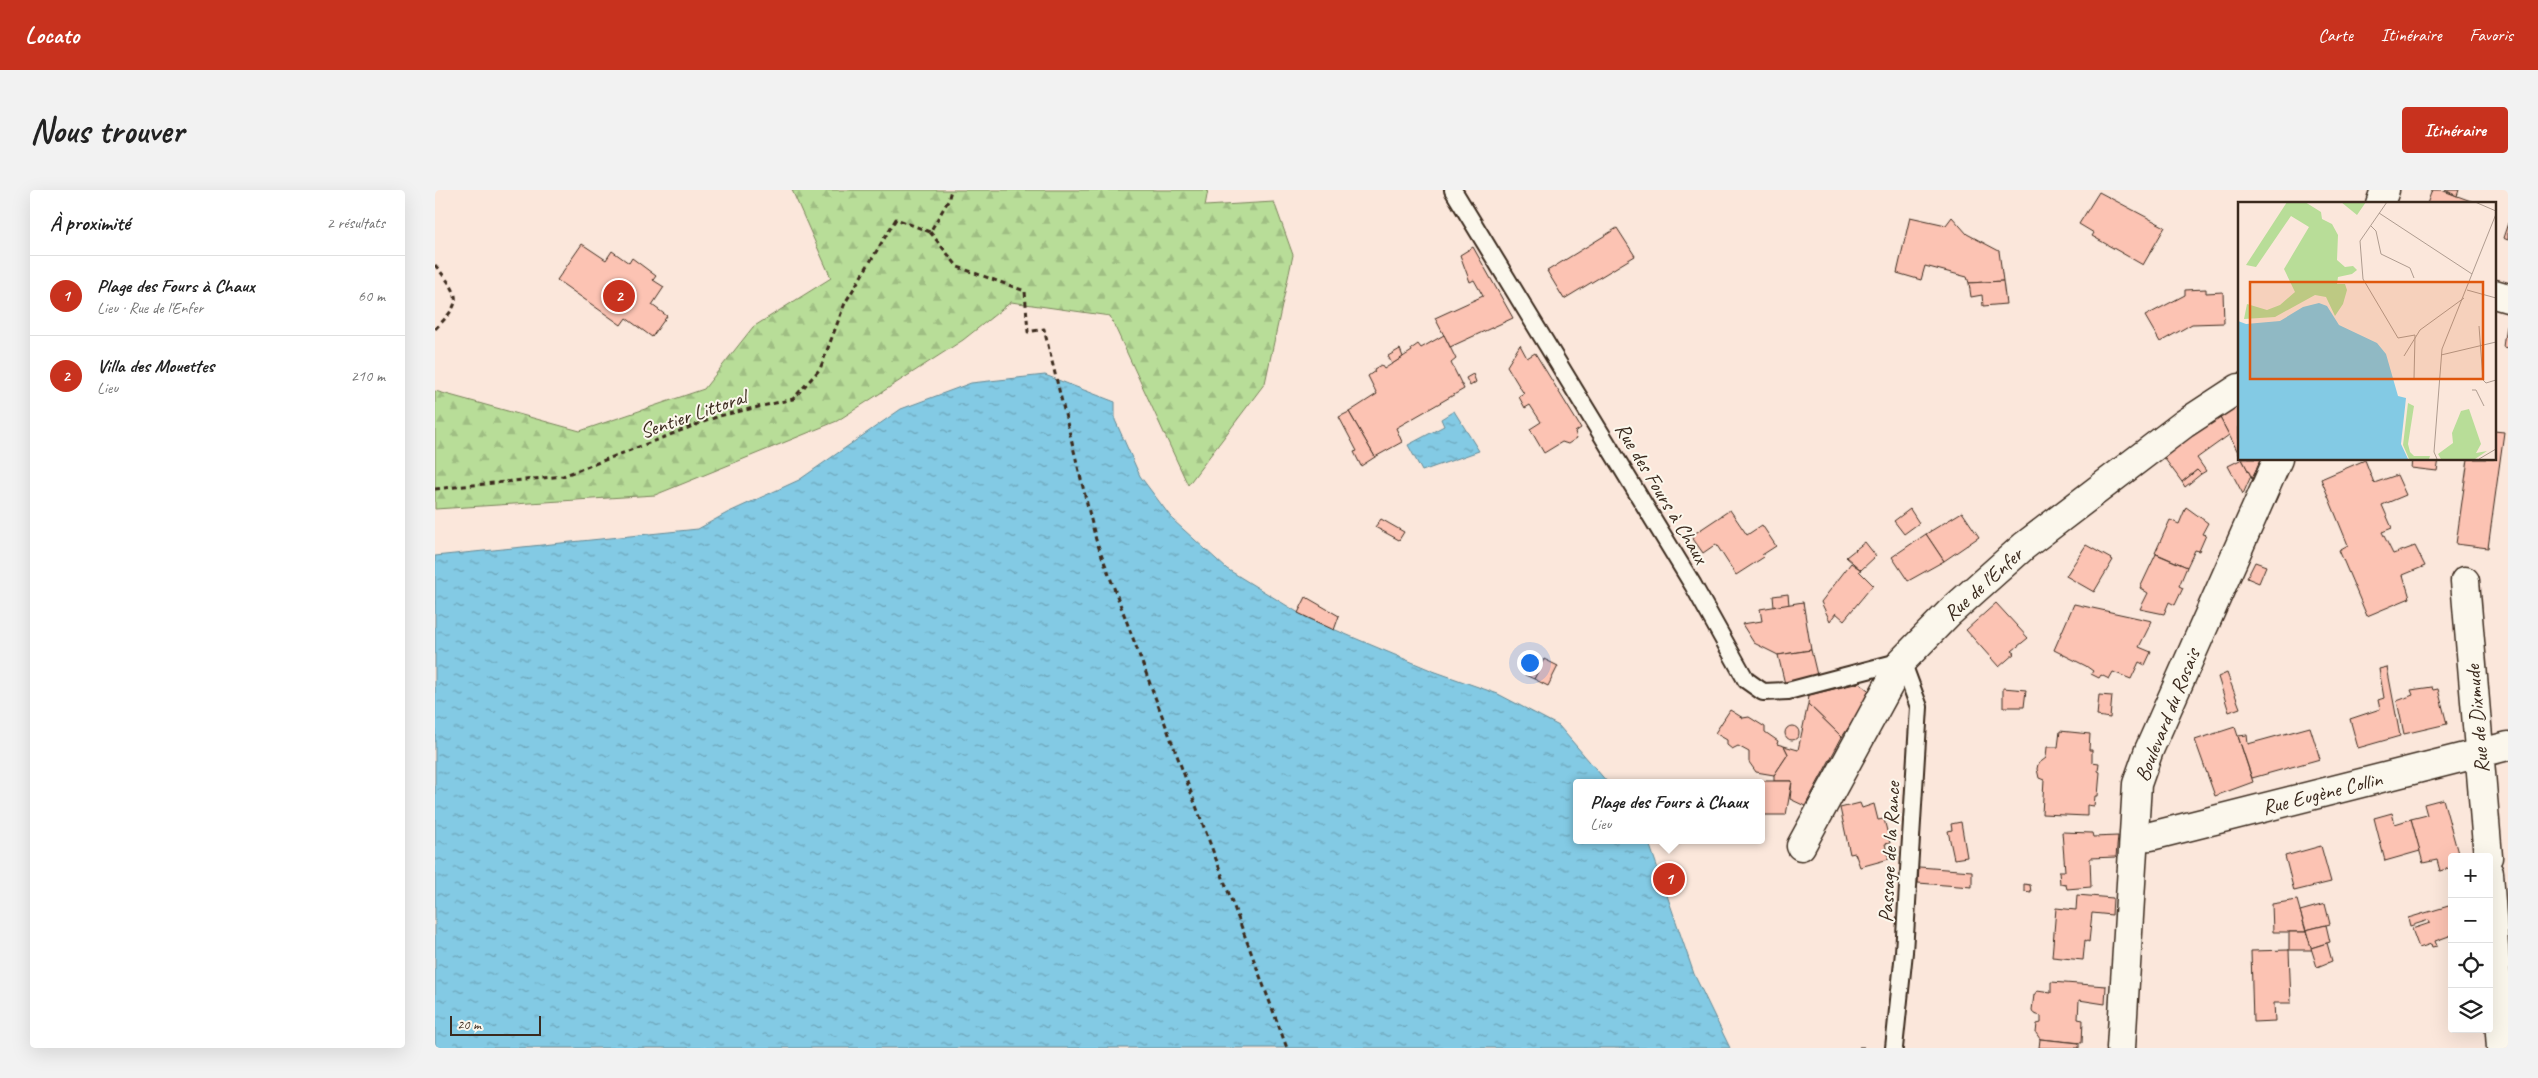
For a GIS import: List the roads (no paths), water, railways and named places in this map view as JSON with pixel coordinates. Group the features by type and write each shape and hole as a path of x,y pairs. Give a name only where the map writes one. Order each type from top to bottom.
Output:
{"street":[{"path":"2381,202 2385,190"},
{"path":"2495,294 2508,298"},
{"name":"Rue de l'Enfer","path":"1801,846 1902,661 1949,613 2024,546 2184,424 2238,389"},
{"name":"Boulevard du Rosais","path":"2121,1048 2137,784 2149,750 2278,460"},
{"name":"Rue de Dixmude","path":"2465,581 2481,753 2488,853"},
{"name":"Rue Eugène Collin","path":"2135,837 2151,836 2508,746"},
{"path":"2491,898 2501,1048"}],"lane":[{"name":"Rue des Fours à Chaux","path":"1453,190 1693,585 1746,680 1763,692 1788,691 1902,661"},
{"name":"Passage de la Rance","path":"1893,1048 1904,952 1919,707 1902,661"}],"water":[{"path":"1045,375 1115,402 1115,420 1140,476 1173,520 1227,569 1307,618 1433,671 1498,694 1559,726 1605,779 1573,779 1573,844 1649,844 1694,974 1730,1048 435,1048 435,556 698,529 727,513 799,480 901,409 971,383"},
{"path":"1454,411 1479,451 1422,471 1408,445 1444,426 1441,419"}],"place":[{"name":"Villa des Mouettes","path":"619,296"},
{"name":"Plage des Fours à Chaux","path":"1669,879"}]}
